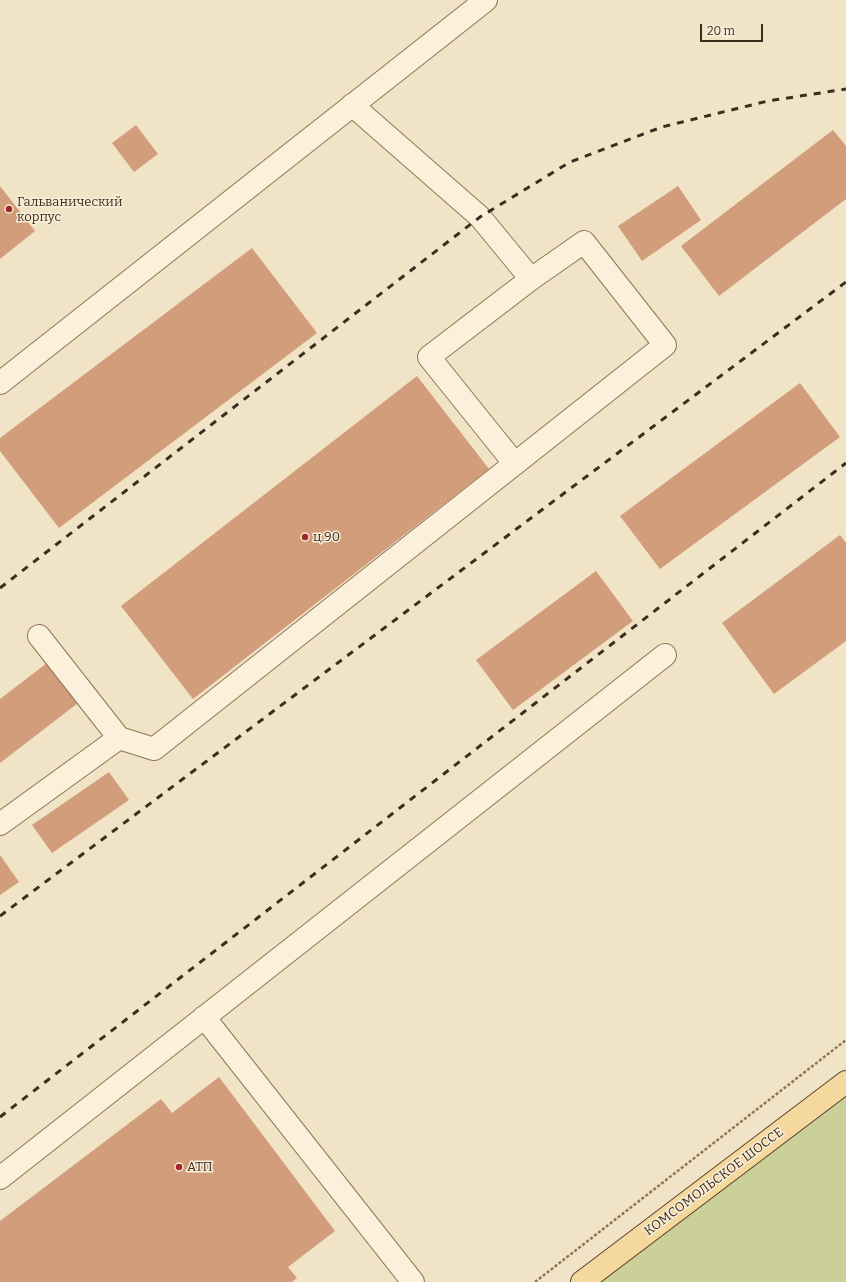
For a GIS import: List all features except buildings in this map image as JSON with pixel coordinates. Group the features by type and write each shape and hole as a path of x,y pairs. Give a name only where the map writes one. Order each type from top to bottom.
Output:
{"main road":[{"name":"КОМСОМОЛЬСКОЕ ШОССЕ","path":"582,1282 846,1082"}],"lane":[{"path":"0,383 486,0"},
{"path":"352,105 480,217 532,279"},
{"path":"39,636 120,738 154,749 515,464 665,345 584,242 532,279 429,357 515,464"},
{"path":"0,1178 665,655"},
{"path":"0,824 120,738"},
{"path":"204,1018 413,1282"}],"path":[{"path":"535,1282 846,1040"}],"green space":[{"path":"846,1092 846,1282 599,1282"}],"railway":[{"path":"0,588 480,217 570,162 662,127 768,101 846,89"},
{"path":"0,916 846,282"},
{"path":"0,1117 846,463"}],"place":[{"name":"Гальванический корпус","path":"9,209"},
{"name":"ц.90","path":"305,537"},
{"name":"АТП","path":"179,1167"}]}
